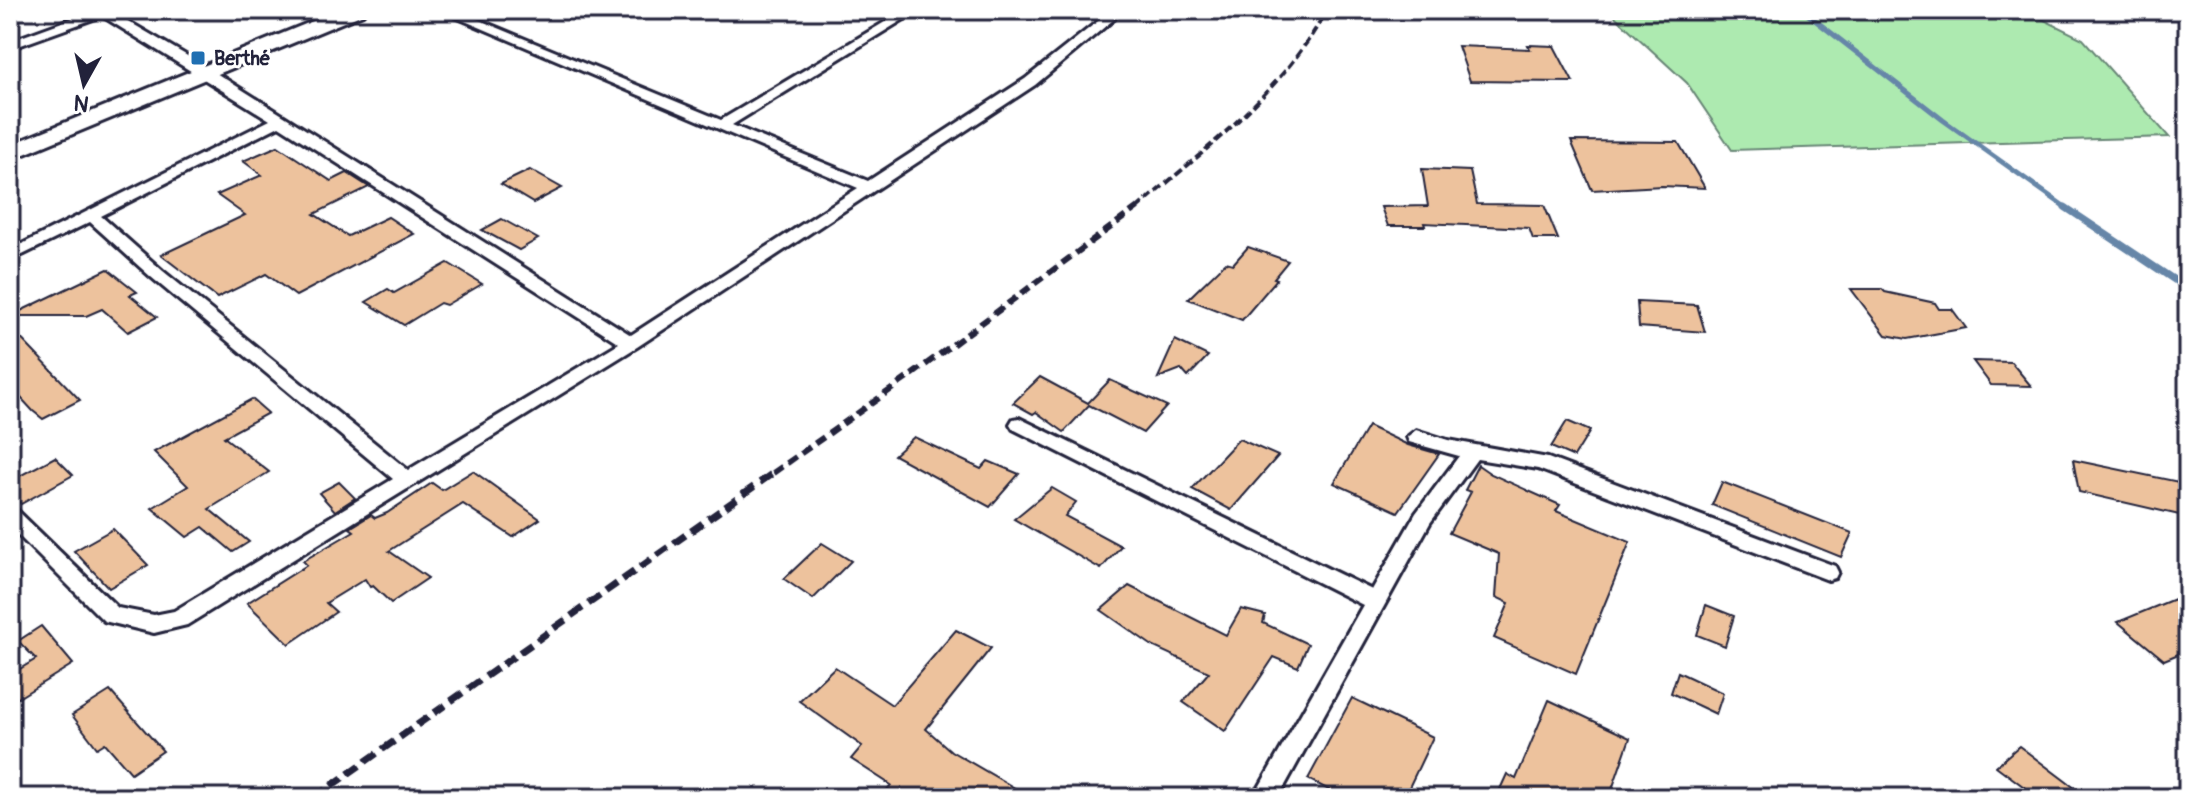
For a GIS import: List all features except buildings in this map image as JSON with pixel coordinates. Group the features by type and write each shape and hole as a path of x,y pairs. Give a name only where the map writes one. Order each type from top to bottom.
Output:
{"main road":[{"path":"10,153 330,10"},
{"path":"10,138 356,10"}],"street":[{"path":"10,45 102,10 631,343"},
{"path":"119,20 136,10"},
{"path":"445,10 866,186"},
{"path":"721,126 913,10"},
{"path":"10,515 112,615 154,624 179,619 631,343 866,186 1030,82 1119,10"},
{"path":"10,256 280,120"},
{"path":"91,215 157,274 407,480"},
{"path":"1019,424 1374,601"},
{"path":"1416,437 1446,449 1471,454 1508,455 1541,463 1828,572"},
{"path":"1265,798 1423,518 1471,454"}],"green space":[{"path":"1608,10 2024,10 2083,39 2169,137 1732,150 1687,83"}],"waterway":[{"path":"1802,10 1943,120 2068,209"},
{"path":"2068,209 2188,289"}],"railway":[{"path":"1136,209 1216,141 1265,94 1308,40 1327,10"},
{"path":"773,473 913,374 1138,207"},
{"path":"314,798 776,471"}],"place":[{"name":"Berthé","path":"198,58"}]}
